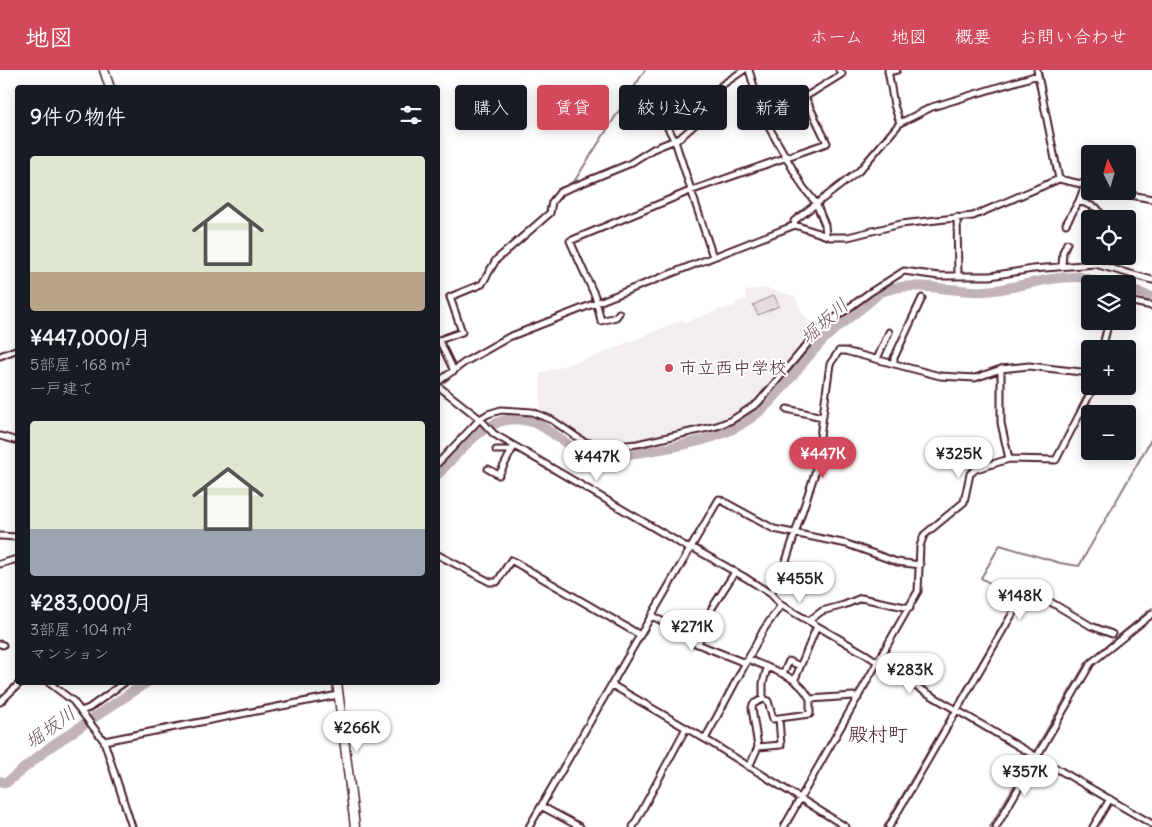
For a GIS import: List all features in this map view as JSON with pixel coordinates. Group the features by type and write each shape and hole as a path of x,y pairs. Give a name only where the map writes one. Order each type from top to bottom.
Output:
{"main road":[{"path":"104,70 109,85"},
{"path":"337,685 355,827"}],"street":[{"path":"440,340 462,332 450,297 482,284 496,260 550,213 552,202 560,192 629,164 653,149 675,141 698,122 711,97 722,85 744,70"},
{"path":"749,70 763,117 787,156 803,188 816,203 825,225 826,235"},
{"path":"619,313 616,317 601,321 597,303 570,241 690,191 827,143 805,97 842,74 839,70"},
{"path":"897,70 888,71 894,105 900,123"},
{"path":"796,225 794,221 860,171 900,123 932,107 1038,72 1059,179"},
{"path":"669,130 675,141 713,257"},
{"path":"440,381 509,337 796,225 826,235 848,237 900,224 981,213 1059,179 1081,184"},
{"path":"1136,196 1152,199"},
{"path":"1066,224 1081,197"},
{"path":"1079,201 1098,210"},
{"path":"957,217 958,276"},
{"path":"1062,266 1063,252 1067,243"},
{"path":"440,461 488,414 501,410 532,412 552,420 584,442 600,446 637,444 705,430 732,420 753,407 781,378 820,329 898,274 912,271 939,276 990,276 1081,265"},
{"path":"1099,265 1152,280"},
{"path":"894,364 894,358 922,298"},
{"path":"1136,303 1152,306"},
{"path":"877,359 889,332"},
{"path":"440,342 454,371"},
{"path":"0,356 15,350"},
{"path":"771,594 784,567 796,534 815,473 830,364 839,351 940,376 975,378 1001,369 1036,366 1081,372"},
{"path":"1001,369 1001,423 1009,460"},
{"path":"440,388 513,448 690,549 695,549 735,572 771,594 781,605 810,620 878,664 1152,824"},
{"path":"784,827 910,608 918,591 920,546 924,535 964,502 972,472 979,468 1009,460 1056,460 1089,395"},
{"path":"787,409 822,417"},
{"path":"0,436 15,440"},
{"path":"496,450 513,448"},
{"path":"488,469 499,475 513,448"},
{"path":"529,827 719,499 774,529 856,546 897,562 920,565"},
{"path":"0,536 15,537"},
{"path":"440,556 490,582 497,582 511,560 640,635"},
{"path":"0,564 15,560"},
{"path":"695,643 699,641 712,608 735,572"},
{"path":"890,827 954,709 1025,592 1032,591 1092,626 1112,634"},
{"path":"810,620 822,611 861,598 910,608"},
{"path":"705,739 764,629 781,605"},
{"path":"996,827 1034,756 1091,663 1152,614"},
{"path":"652,616 691,636 695,643 795,678 805,688 810,699 810,714 772,719 768,702 762,699"},
{"path":"795,678 817,626"},
{"path":"783,674 789,661 800,666"},
{"path":"762,699 763,683 767,668"},
{"path":"0,702 18,685"},
{"path":"52,685 73,701 104,741 132,827"},
{"path":"82,712 121,685"},
{"path":"612,685 705,739 846,827"},
{"path":"104,741 338,695"},
{"path":"810,699 853,696 858,698"},
{"path":"749,767 758,746 752,708 753,704 762,699"},
{"path":"758,746 781,745 779,718"},
{"path":"633,827 686,728"},
{"path":"1093,827 1110,800"},
{"path":"541,806 580,827"}],"shaded area":[{"name":"市立西中学校","path":"766,288 795,296 802,313 815,327 815,330 763,393 746,407 726,419 656,437 619,443 603,442 582,437 556,417 540,409 540,373 598,355 681,320 687,322 720,309 735,306 738,301 746,298 745,291"},
{"path":"774,295 779,306 758,315 753,305"}],"waterway":[{"path":"501,253 546,212 552,196 575,180 645,70"},
{"path":"479,283 495,257"},
{"name":"堀坂川","path":"440,472 471,440 496,423 509,419 525,420 541,426 583,452 601,455 651,451 713,437 733,429 764,408 824,339 879,293 891,289 917,286 985,291 1043,280 1067,277 1081,278"},
{"name":"堀坂川","path":"1136,292 1152,297"},
{"path":"440,336 458,329 446,296 449,295"},
{"path":"884,827 1017,599 981,578 1000,545 1060,563 1079,566 1152,438"},
{"path":"990,827 1086,663 1152,608"},
{"name":"堀坂川","path":"0,781 6,783 50,747 143,685"}],"place":[{"name":"市立西中学校","path":"669,368"}],"district":[{"name":"殿村町","path":"878,734"}]}
